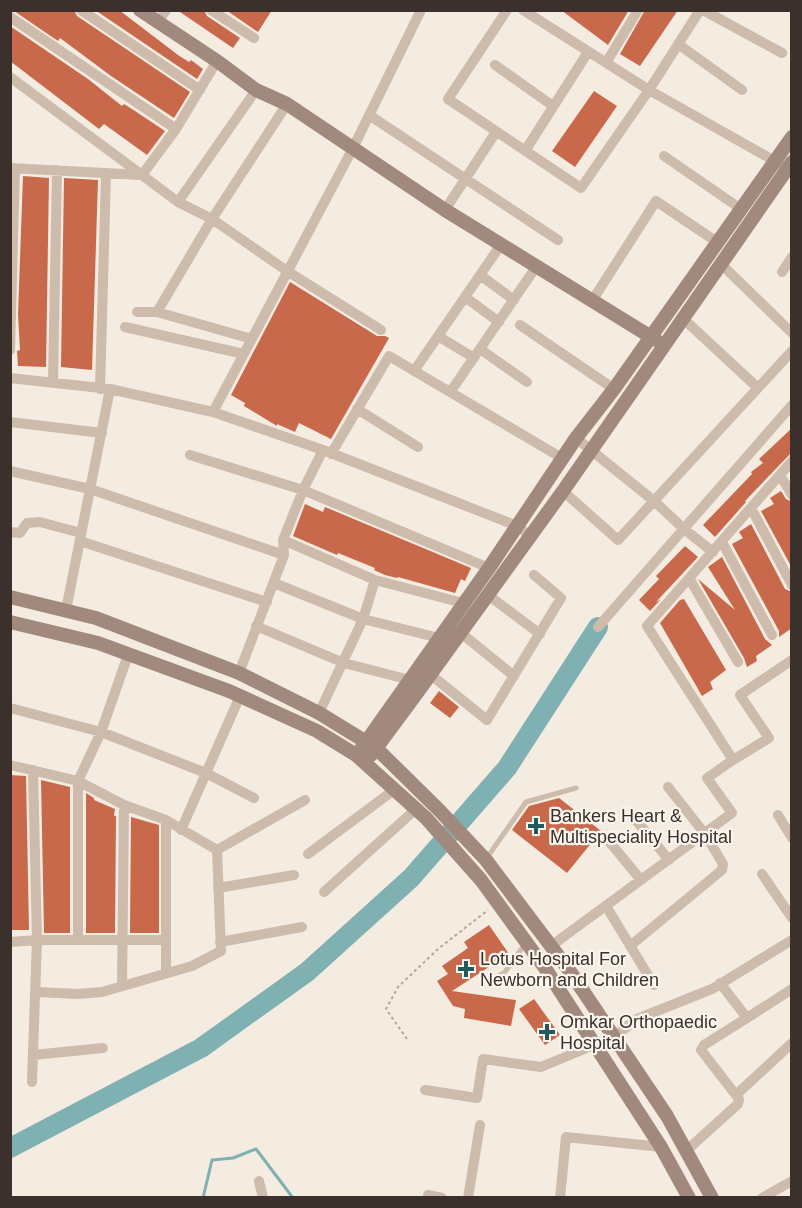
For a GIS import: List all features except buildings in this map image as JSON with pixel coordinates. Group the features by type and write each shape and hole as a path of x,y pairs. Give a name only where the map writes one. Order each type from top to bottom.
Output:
{"street":[{"path":"81,10 200,90"},
{"path":"140,10 162,16 256,90 287,104 352,150 500,246 664,346"},
{"path":"211,10 254,38"},
{"path":"213,412 352,150 421,10"},
{"path":"507,10 448,99 581,188 701,10 782,53"},
{"path":"360,759 431,675 563,491 789,165 775,161 648,90 523,10"},
{"path":"606,63 638,10"},
{"path":"10,16 176,129"},
{"path":"678,44 742,90"},
{"path":"525,151 588,52"},
{"path":"142,175 176,129 218,61"},
{"path":"495,65 553,106"},
{"path":"10,77 178,202 212,219 287,272 381,330"},
{"path":"178,202 256,90"},
{"path":"157,312 212,219 287,104"},
{"path":"369,115 558,240"},
{"path":"445,210 496,132"},
{"path":"371,745 410,680 489,568 562,458 614,389 792,137"},
{"path":"664,156 741,209"},
{"path":"10,350 13,168 142,175"},
{"path":"53,382 57,170"},
{"path":"66,610 102,433 105,389 106,174"},
{"path":"592,301 656,201 717,242"},
{"path":"414,371 500,246"},
{"path":"782,272 792,257"},
{"path":"721,264 792,333"},
{"path":"451,391 536,267"},
{"path":"480,274 514,300"},
{"path":"465,297 499,322"},
{"path":"138,312 157,312 252,339"},
{"path":"689,324 758,388"},
{"path":"519,325 614,389"},
{"path":"125,327 244,354"},
{"path":"438,336 477,354 527,382"},
{"path":"563,491 618,540 792,351"},
{"path":"239,673 284,555 283,540 303,490 357,410 389,356 562,458"},
{"path":"10,378 105,389 213,412 327,452 517,526 531,536"},
{"path":"598,627 792,405"},
{"path":"357,410 418,447"},
{"path":"10,422 102,433"},
{"path":"576,438 713,552"},
{"path":"190,455 303,490 489,568"},
{"path":"733,760 647,626 792,461"},
{"path":"10,471 90,489 284,555"},
{"path":"780,475 792,495"},
{"path":"751,508 792,585"},
{"path":"10,532 20,533 27,523 40,522 267,602"},
{"path":"283,540 375,580 463,603"},
{"path":"722,542 772,635"},
{"path":"431,675 487,720 561,598 534,575"},
{"path":"689,578 738,662"},
{"path":"319,713 363,619 375,580"},
{"path":"274,583 363,619 439,638"},
{"path":"488,595 540,634"},
{"path":"10,597 96,618 239,673 319,713 371,745 439,810 486,860 551,946 667,1116 712,1197"},
{"path":"10,622 98,644 240,696 317,731 360,759 421,813 472,869 498,903 545,968 661,1146 689,1197"},
{"path":"256,626 344,663 410,680"},
{"path":"461,633 514,676"},
{"path":"78,940 78,781 101,732 128,655"},
{"path":"551,946 732,813 707,778 769,738 740,695 792,660"},
{"path":"181,830 240,696"},
{"path":"10,708 101,732 206,773 255,798"},
{"path":"10,765 78,781 124,805 166,819 217,850"},
{"path":"32,1082 37,940 33,770"},
{"path":"630,946 722,870 723,864 705,834 668,787"},
{"path":"308,854 394,790"},
{"path":"217,850 305,800"},
{"path":"122,986 124,805"},
{"path":"324,892 421,813"},
{"path":"778,815 792,838"},
{"path":"166,819 166,973"},
{"path":"635,819 669,860"},
{"path":"608,840 641,880"},
{"path":"35,992 102,992 192,966 221,951 217,850"},
{"path":"762,874 792,918"},
{"path":"218,888 294,875"},
{"path":"606,906 654,985"},
{"path":"220,942 302,927"},
{"path":"10,942 165,940"},
{"path":"614,1037 637,1019 720,983 792,940"},
{"path":"720,983 747,1018"},
{"path":"687,1150 738,1104 739,1100 701,1050 704,1045 792,990"},
{"path":"736,1094 792,1042"},
{"path":"425,1090 477,1098 483,1059 541,1067 594,1045"},
{"path":"33,1054 103,1048"},
{"path":"468,1197 480,1125"},
{"path":"560,1197 566,1137 661,1146"},
{"path":"259,1181 263,1197"},
{"path":"762,1197 792,1181"},
{"path":"428,1197 428,1195 442,1197"}],"lane":[{"path":"486,860 526,802 576,788"},
{"path":"489,981 504,973 526,943"}],"path":[{"path":"407,1039 386,1009 398,987 438,949 498,903"}],"waterway":[{"path":"10,1148 201,1048 307,972 411,878 507,768 598,627"},
{"path":"203,1198 212,1160 233,1158 256,1149 293,1198"}],"place":[{"name":"Bankers Heart & Multispeciality Hospital","path":"536,826"},
{"name":"Lotus Hospital For Newborn and Children","path":"466,969"},
{"name":"Omkar Orthopaedic Hospital","path":"547,1032"}]}
